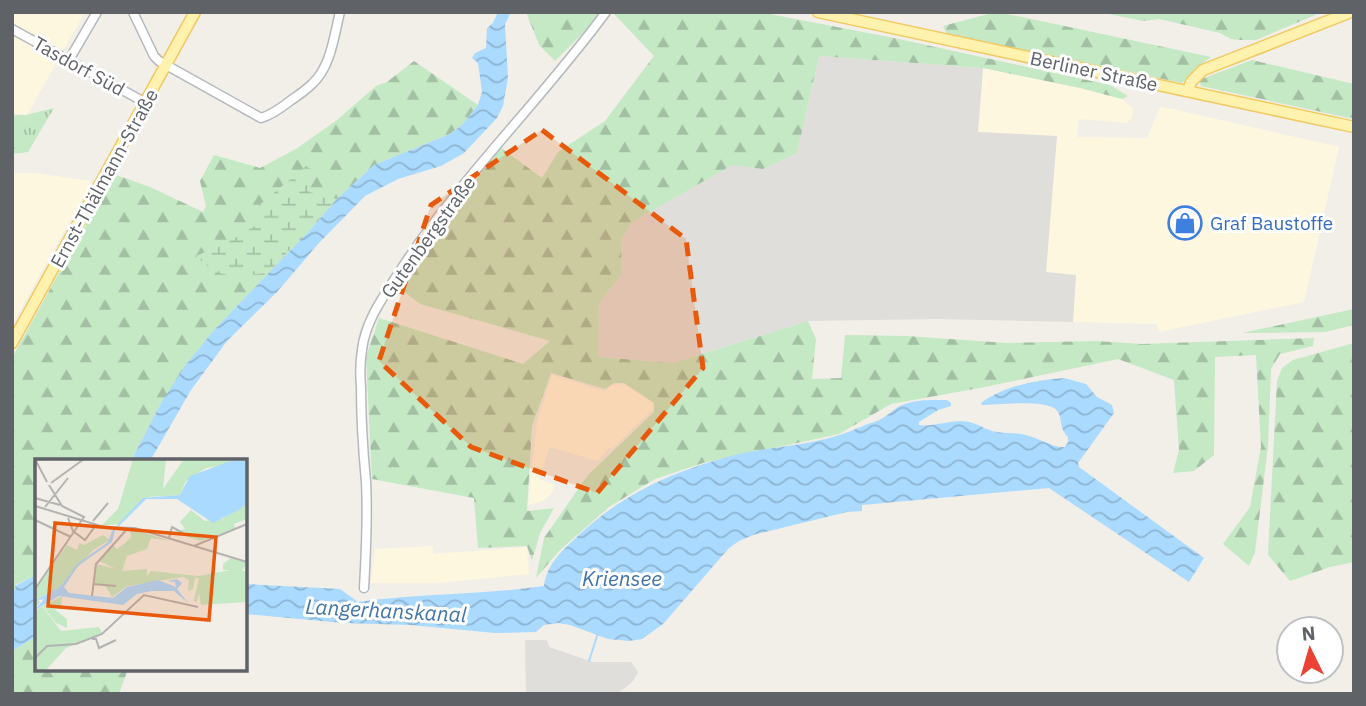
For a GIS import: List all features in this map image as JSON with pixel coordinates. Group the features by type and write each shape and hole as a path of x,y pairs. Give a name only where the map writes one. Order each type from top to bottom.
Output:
{"main road":[{"name":"Ernst-Thälmann-Straße","path":"12,343 195,12"},
{"name":"Berliner Straße","path":"818,12 1354,127"},
{"path":"1188,91 1191,82 1203,70 1351,12"}],"street":[{"path":"69,60 97,12"},
{"path":"133,12 154,56 261,118 290,101 318,78 330,53 340,12"},
{"name":"Gutenbergstraße","path":"364,588 367,539 361,421 361,357 371,319 410,254 606,12"},
{"name":"Tasdorf Süd","path":"12,29 146,103"}],"highlighted area":[{"path":"542,130 686,239 703,368 597,493 471,447 379,361 431,205"}],"shaded area":[{"path":"12,12 85,12 27,115 12,113"},
{"path":"819,56 983,68 978,132 1057,136 1046,272 1076,275 1073,322 938,319 808,321 673,363 598,357 599,303 622,274 621,240 632,222 732,164 763,169 797,153"},
{"name":"Graf Baustoffe","path":"983,68 1122,99 1133,109 1132,118 1126,123 1079,119 1077,137 1147,138 1160,107 1339,147 1304,302 1159,332 1157,324 1073,322 1076,275 1046,273 1057,136 978,132"},
{"path":"12,173 34,173 92,181 12,325"},
{"path":"552,375 604,391 613,385 624,384 653,403 653,409 598,461 550,447 539,479 555,485 551,494 543,501 528,505 537,422"},
{"path":"433,546 433,554 527,547 529,574 438,583 371,583 375,549"},
{"path":"525,640 547,640 549,647 593,662 631,662 638,672 633,681 617,694 526,694"}],"green space":[{"path":"526,12 599,12 585,31 555,61 539,45"},
{"path":"614,12 760,12 1110,85 1128,96 1122,99 983,68 819,56 797,153 763,169 732,165 632,222 621,240 622,274 599,303 598,357 673,363 808,321 816,339 812,379 841,378 845,335 1007,343 1096,341 1142,344 1314,338 1313,346 1280,354 1271,369 1268,446 1255,552 1249,566 1223,544 1250,507 1261,447 1256,355 1215,357 1214,455 1194,471 1173,473 1179,450 1174,380 1118,359 891,404 839,434 703,463 655,479 609,507 560,550 536,578 544,538 588,475 654,412 654,403 624,383 614,383 605,389 551,373 532,426 527,511 554,508 540,533 532,561 527,546 478,548 474,498 372,479 366,357 379,318 523,364 550,341 420,304 398,287 500,147 542,178 558,152 605,121 654,56"},
{"path":"996,12 1211,57 1182,83 947,34 943,26"},
{"path":"1099,12 1322,12 1256,40 1241,40 1159,19 1143,21"},
{"path":"1252,60 1354,84 1354,119 1201,86 1199,80"},
{"path":"414,61 478,105 463,124 450,134 374,165 337,199 215,329 161,403 132,459 35,459 35,574 15,585 17,589 12,591 12,358 107,186 116,175 150,187 203,212 206,206 200,181 214,155 260,168 296,149 337,120 376,86 387,82"},
{"path":"54,108 28,152 12,154 12,115 26,115"},
{"path":"306,166 315,172 309,192 337,199 268,273 234,276 214,272 196,256 228,242 258,224 256,208"},
{"path":"1354,309 1354,325 1325,332 1242,333"},
{"path":"1354,343 1354,562 1290,581 1268,555 1277,381 1282,368 1293,360"},
{"path":"35,637 35,671 127,671 119,694 12,694 12,651"}],"water":[{"path":"498,12 511,12 505,24 508,78 503,106 497,118 464,153 441,166 398,179 365,196 318,244 277,292 227,341 191,390 151,459 132,459 161,403 185,366 215,329 337,199 374,165 450,134 463,124 478,105 482,92 478,63 472,58 475,53 486,48 487,28 493,23"},
{"name":"Kriensee","path":"1064,378 1086,384 1097,397 1112,405 1114,413 1078,463 1079,467 1204,558 1189,582 1049,488 862,505 862,511 847,512 753,535 729,548 663,624 642,639 608,639 558,623 544,625 536,632 495,633 247,614 247,584 340,589 358,602 544,586 548,570 573,541 615,506 653,484 695,467 739,454 837,436 878,421 898,407 915,401 947,400 951,403 951,406 938,410 919,422 919,425 966,421 992,431 1025,435 1065,447 1068,437 1058,412 1053,408 1034,404 981,403 1000,392 1042,380"},
{"path":"35,574 35,637 12,651 12,591 16,589 15,586"}],"waterway":[{"path":"589,661 597,636"}],"place":[{"name":"Graf Baustoffe","path":"1185,223"}],"water label":[{"name":"Langerhanskanal","path":"386,610"}]}
